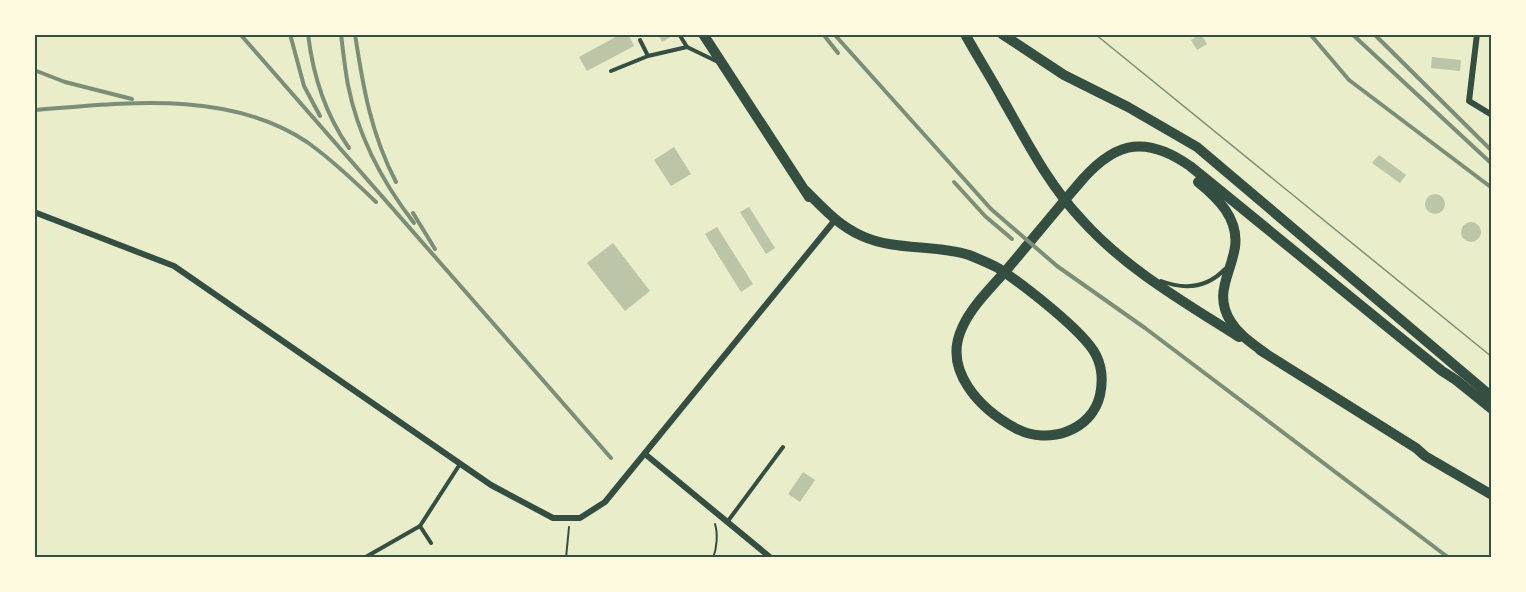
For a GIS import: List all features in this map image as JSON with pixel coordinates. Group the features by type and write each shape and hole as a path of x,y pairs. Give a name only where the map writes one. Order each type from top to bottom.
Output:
{"main road":[{"path":"703,34 806,191 833,222 880,242 949,250 987,262 1018,283 1073,328 1095,353 1102,376 1100,395 1097,405 1085,421 1077,427 1056,435 1046,436 1025,433 1014,428 970,392 965,383 957,361 959,336 966,320 991,293 1078,189 1101,161 1122,148 1144,145 1160,148 1177,157 1286,242 1342,292 1491,409"},
{"path":"965,34 1003,98 1028,147 1053,184 1081,220 1129,263 1265,353 1416,448 1479,483 1491,486"},
{"path":"1002,34 1064,75 1128,107 1197,147 1491,397"},
{"path":"1078,189 1105,166 1124,155 1137,152 1151,153 1173,162 1220,201 1235,231 1235,247 1223,293 1225,308 1231,322 1265,353"},
{"path":"1442,371 1446,379 1491,418"},
{"path":"1416,448 1425,456 1491,495"}],"street":[{"path":"1477,34 1469,100 1491,115"},
{"path":"34,212 174,267 491,485 553,518 580,518 605,502 833,222"},
{"path":"645,454 771,558"}],"lane":[{"path":"680,34 687,47 721,63"},
{"path":"640,40 648,56"},
{"path":"611,71 648,56 687,47"},
{"path":"1149,278 1171,285 1198,286 1207,284 1217,277 1230,263"},
{"path":"728,521 783,447"},
{"path":"364,558 420,526 460,464"},
{"path":"420,526 430,543"}],"path":[{"path":"710,507 717,530 716,552 713,558"},
{"path":"566,558 570,518"}],"building":[{"path":"621,34 628,34 634,46 587,71 579,57"},
{"path":"658,34 671,34 672,36 662,42"},
{"path":"1201,34 1207,44 1197,50 1191,40"},
{"path":"1432,57 1461,60 1460,71 1431,68"},
{"path":"674,147 691,174 671,186 654,160"},
{"path":"1379,155 1406,175 1400,183 1372,163"},
{"path":"1435,194 1442,197 1445,204 1442,211 1435,214 1428,211 1425,204 1428,197"},
{"path":"749,207 775,248 766,254 740,212"},
{"path":"1471,222 1478,225 1481,232 1478,239 1471,242 1464,239 1461,232 1464,225"},
{"path":"717,227 753,284 741,292 705,234"},
{"path":"613,243 650,291 625,311 587,263"},
{"path":"803,472 815,480 800,502 788,494"}],"tram line":[{"path":"1095,34 1492,357"}],"railway":[{"path":"240,34 611,458"},
{"path":"290,34 304,86 320,116"},
{"path":"308,34 321,94 333,122 349,148"},
{"path":"341,34 352,104 365,141 392,192 414,223"},
{"path":"355,34 374,128 396,182"},
{"path":"823,34 838,53"},
{"path":"834,34 991,209 1057,266 1145,328 1449,558"},
{"path":"1310,34 1349,80 1492,188"},
{"path":"1352,34 1492,164"},
{"path":"1374,34 1492,151"},
{"path":"34,70 65,82 132,99"},
{"path":"34,110 139,103 209,107 244,114 276,125 307,142 334,163 376,202"},
{"path":"954,182 985,216 1012,239"},
{"path":"413,213 435,249"}]}
